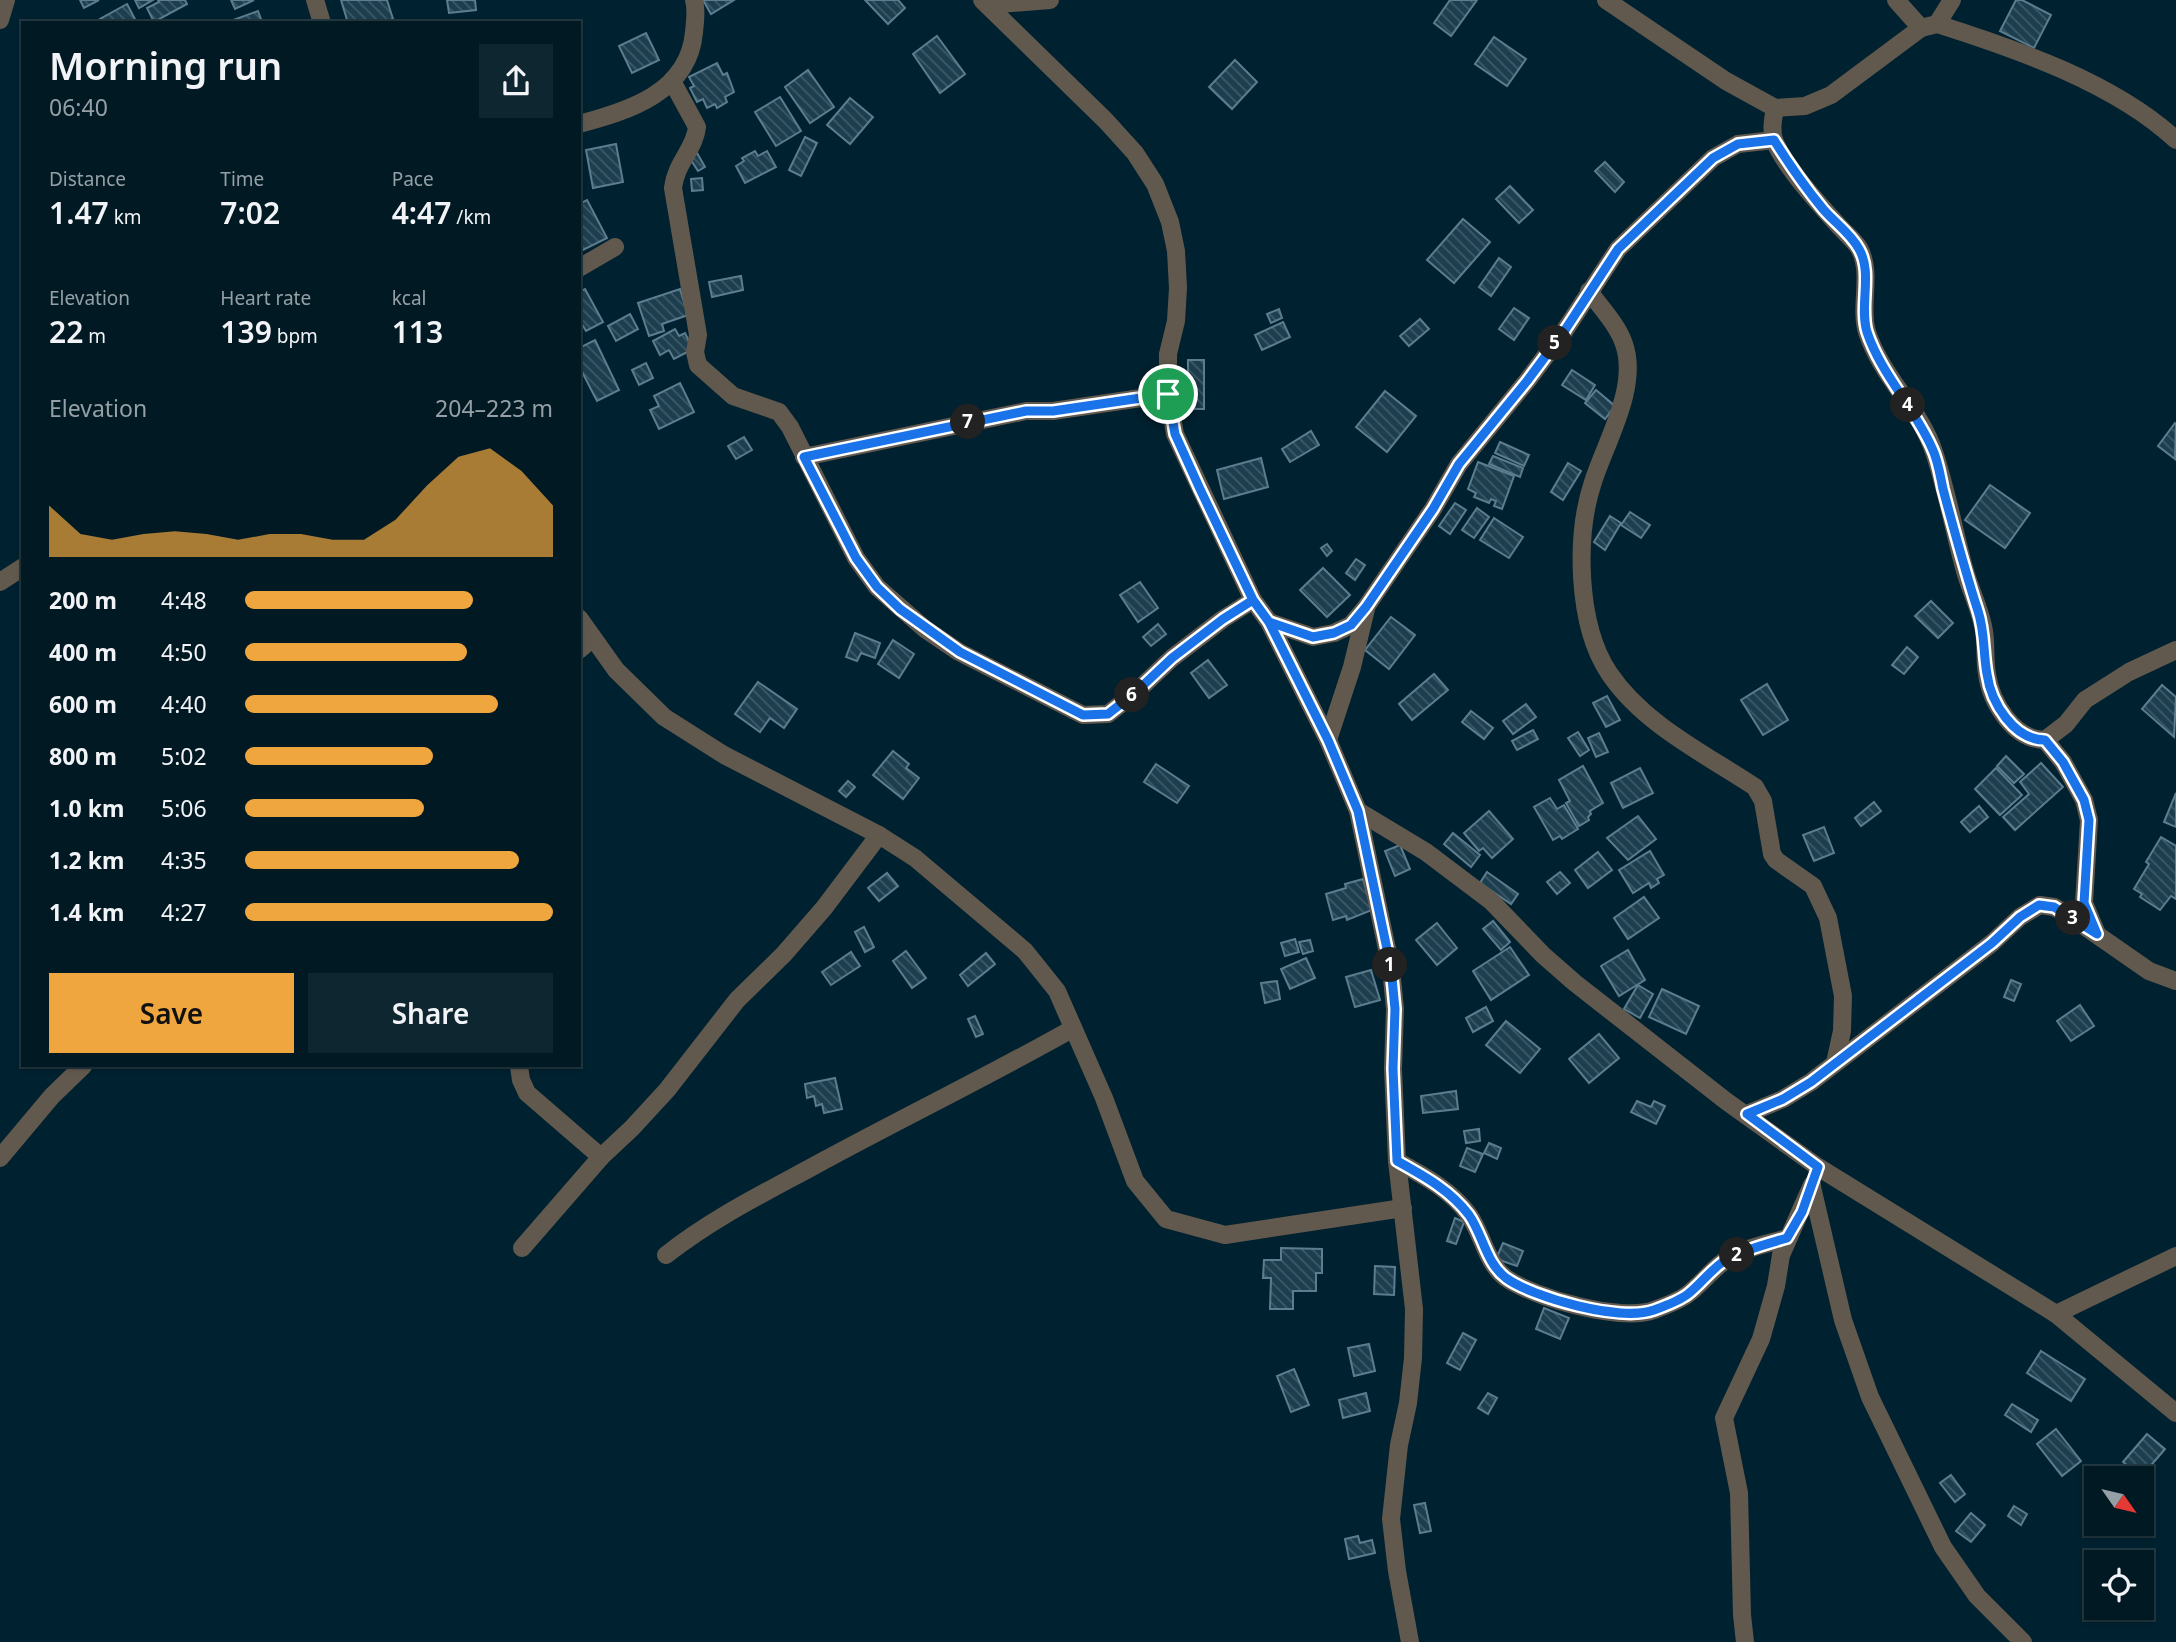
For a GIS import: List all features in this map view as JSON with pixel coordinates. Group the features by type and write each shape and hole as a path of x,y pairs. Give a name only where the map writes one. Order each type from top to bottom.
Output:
{"street":[{"path":"0,20 6,0"},
{"path":"315,0 322,21"},
{"path":"581,124 608,117 649,100 687,64 694,43 694,0"},
{"path":"985,3 1049,0"},
{"path":"1606,0 1726,81 1775,108 1805,106 1831,95 1929,26 1952,0"},
{"path":"1896,0 1929,26 2080,76 2159,124 2176,140"},
{"path":"985,3 1106,121 1135,153 1155,184 1170,222 1178,288 1176,321 1168,354 1168,394 1175,434 1253,600 1269,622 1328,740 1358,811 1392,982 1395,1009 1393,1069 1397,1161 1414,1309 1413,1358 1391,1519 1410,1642"},
{"path":"672,80 697,127 693,142 675,173 673,188 698,335 695,352 698,365 733,396 779,412 790,427 856,558 877,587 892,602 925,629 960,652 1083,715 1108,714 1172,658 1253,600"},
{"path":"1775,108 1772,126 1774,140 1807,190 1859,249 1864,269 1866,329 1875,355 1924,430 1934,451 1983,626 1987,678 2006,718 2020,733 2032,740 2045,740 2066,724 2085,700 2129,672 2176,650"},
{"path":"1269,622 1313,637 1334,633 1351,625 1433,509 1459,464 1565,330 1618,249 1713,158 1738,144 1774,140"},
{"path":"581,267 615,247"},
{"path":"1589,291 1624,344 1627,389 1591,485 1581,550 1582,591 1592,643 1609,674 1629,698 1665,727 1755,787 1763,801 1772,854 1776,860 1813,886 1828,918 1843,996 1842,1031 1835,1063"},
{"path":"804,457 1026,411 1053,411 1168,394"},
{"path":"0,582 21,568"},
{"path":"1328,740 1352,667 1366,607"},
{"path":"581,625 586,644 664,717 724,755 879,835 915,858 1025,951 1057,990 1104,1098 1135,1181 1167,1219 1225,1235 1403,1208"},
{"path":"2045,740 2063,762 2084,800 2089,820 2084,903 2097,934"},
{"path":"1358,811 1426,852 1491,901 1543,956 1726,1101 1818,1167 2056,1314 2176,1413"},
{"path":"522,1248 601,1157 667,1090 737,1000 824,908 879,835"},
{"path":"1747,1114 1783,1099 1811,1082 1992,943 2020,917 2039,905 2054,907 2149,971 2176,981"},
{"path":"666,1255 701,1228 751,1199 1072,1029"},
{"path":"0,1158 52,1097 82,1067"},
{"path":"519,1067 527,1093 601,1157"},
{"path":"1397,1161 1453,1196 1481,1235 1490,1261 1506,1278 1544,1295 1604,1311 1631,1315 1651,1311 1685,1296 1725,1261 1746,1250 1787,1238"},
{"path":"1745,1642 1739,1493 1724,1418 1765,1329 1781,1255 1812,1187 1818,1167"},
{"path":"1812,1187 1843,1320 1870,1397 1942,1547 1977,1595 2023,1642"},
{"path":"2056,1314 2176,1256"}],"building":[{"path":"80,0 99,0 84,8"},
{"path":"135,0 153,0 139,8"},
{"path":"158,0 185,0 187,4 154,21 147,8 159,2"},
{"path":"231,0 254,0 235,9"},
{"path":"341,0 387,0 393,19 386,21 347,21"},
{"path":"447,0 475,0 476,10 449,13"},
{"path":"703,0 734,0 711,14"},
{"path":"865,0 898,0 905,8 888,24"},
{"path":"1450,0 1477,0 1451,36 1434,23"},
{"path":"2016,0 2022,0 2051,15 2034,48 2000,31"},
{"path":"127,4 136,21 101,21 100,19"},
{"path":"258,11 262,21 230,21"},
{"path":"646,33 659,60 632,73 619,46"},
{"path":"937,36 965,74 940,93 913,54"},
{"path":"1494,37 1526,59 1507,86 1475,64"},
{"path":"1235,60 1257,82 1232,109 1209,87"},
{"path":"717,63 723,75 727,73 734,92 725,97 727,102 717,108 715,104 707,108 703,99 697,102 690,88 694,86 689,77"},
{"path":"808,70 834,107 810,123 785,87"},
{"path":"780,97 801,131 776,146 755,112"},
{"path":"850,98 873,117 850,144 827,125"},
{"path":"805,137 817,143 801,176 789,170"},
{"path":"616,144 623,182 593,188 586,150"},
{"path":"755,151 758,156 767,151 776,167 745,183 736,166 744,161 742,158"},
{"path":"697,153 705,167 698,171 689,157"},
{"path":"1605,162 1624,182 1615,192 1595,171"},
{"path":"702,178 703,190 692,191 691,179"},
{"path":"1510,186 1533,210 1519,223 1496,199"},
{"path":"587,200 607,238 581,251 581,203"},
{"path":"1463,219 1490,242 1454,283 1427,260"},
{"path":"1499,258 1511,267 1491,296 1479,287"},
{"path":"741,276 743,290 712,297 709,282"},
{"path":"585,289 603,322 586,331 581,322 581,291"},
{"path":"680,289 688,315 662,324 664,331 649,336 638,303"},
{"path":"1514,308 1529,318 1514,340 1499,329"},
{"path":"1279,309 1282,318 1271,323 1267,314"},
{"path":"630,314 638,329 616,341 608,326"},
{"path":"1420,319 1429,329 1409,346 1400,336"},
{"path":"1283,322 1290,337 1262,350 1255,335"},
{"path":"675,329 679,336 685,333 693,349 674,359 669,350 660,355 653,341"},
{"path":"595,340 619,390 597,401 581,370 581,347"},
{"path":"1188,360 1204,360 1204,409 1188,409"},
{"path":"646,363 653,378 639,385 632,370"},
{"path":"1572,370 1595,385 1586,400 1562,385"},
{"path":"680,383 694,412 659,429 650,410 659,406 654,396"},
{"path":"1596,390 1615,406 1605,419 1585,403"},
{"path":"1385,391 1416,416 1387,452 1356,427"},
{"path":"2176,424 2175,459 2158,446"},
{"path":"1311,431 1319,445 1290,462 1282,449"},
{"path":"744,437 752,450 736,459 728,446"},
{"path":"1500,442 1529,455 1524,466 1495,453"},
{"path":"1493,456 1523,468 1520,477 1489,464"},
{"path":"1261,458 1268,487 1224,499 1217,470"},
{"path":"1478,462 1514,476 1502,509 1494,506 1496,501 1491,499 1489,503 1474,497 1476,493 1468,489"},
{"path":"1568,463 1581,471 1563,500 1551,492"},
{"path":"1990,485 2030,513 2005,548 1965,520"},
{"path":"1455,503 1466,510 1450,534 1439,526"},
{"path":"1477,508 1489,517 1474,538 1462,530"},
{"path":"1630,512 1650,525 1641,538 1621,525"},
{"path":"1610,516 1621,523 1605,550 1594,542"},
{"path":"1494,518 1523,537 1509,558 1480,540"},
{"path":"1327,544 1332,551 1327,556 1321,548"},
{"path":"1356,559 1365,565 1355,580 1346,573"},
{"path":"1323,568 1350,595 1327,617 1300,590"},
{"path":"1140,582 1158,608 1138,622 1120,595"},
{"path":"1931,601 1953,623 1938,638 1915,616"},
{"path":"1391,617 1415,635 1389,669 1365,650"},
{"path":"1158,624 1166,634 1151,646 1143,637"},
{"path":"855,633 880,643 875,658 861,653 857,661 846,657"},
{"path":"893,640 914,654 899,678 878,664"},
{"path":"1907,647 1918,657 1904,674 1892,665"},
{"path":"1208,660 1227,685 1209,698 1191,673"},
{"path":"1434,674 1448,690 1412,720 1399,704"},
{"path":"758,682 797,709 784,728 770,718 760,732 735,714"},
{"path":"1767,684 1788,720 1763,735 1741,700"},
{"path":"2162,685 2176,697 2174,737 2142,709"},
{"path":"1607,696 1620,720 1606,727 1593,703"},
{"path":"1526,704 1536,717 1513,734 1503,721"},
{"path":"1471,711 1493,728 1484,739 1462,722"},
{"path":"1533,730 1538,739 1517,750 1512,741"},
{"path":"1578,732 1589,750 1580,756 1568,738"},
{"path":"1599,733 1608,752 1596,757 1588,738"},
{"path":"893,751 909,764 906,768 919,778 903,799 873,775"},
{"path":"2006,756 2024,774 2014,783 1997,766"},
{"path":"2041,763 2063,787 2015,830 2003,817 2029,794 2020,782"},
{"path":"1156,764 1189,786 1177,803 1144,782"},
{"path":"1583,766 1603,803 1590,811 1589,820 1579,826 1566,803 1570,801 1559,780"},
{"path":"1640,768 1653,793 1623,808 1611,783"},
{"path":"1996,768 2022,795 2000,815 1975,789"},
{"path":"848,781 855,787 846,797 839,791"},
{"path":"2176,793 2176,827 2164,822"},
{"path":"1550,798 1557,809 1564,805 1578,829 1562,839 1560,836 1553,840 1534,807"},
{"path":"1874,802 1881,811 1861,826 1855,818"},
{"path":"1979,806 1988,817 1970,832 1961,822"},
{"path":"1489,811 1513,839 1492,858 1483,848 1479,851 1464,833"},
{"path":"1638,816 1656,839 1628,860 1607,838"},
{"path":"1824,827 1834,853 1814,861 1803,835"},
{"path":"1453,833 1480,855 1471,867 1444,844"},
{"path":"2161,837 2176,846 2176,899 2171,896 2160,910 2140,897 2142,894 2134,889"},
{"path":"1400,845 1410,869 1395,876 1385,851"},
{"path":"1650,851 1664,875 1657,879 1659,883 1651,888 1649,883 1633,893 1619,870"},
{"path":"1598,852 1612,870 1588,888 1575,870"},
{"path":"1487,872 1518,894 1511,904 1480,883"},
{"path":"1560,872 1570,883 1557,894 1547,882"},
{"path":"887,873 898,886 879,901 868,888"},
{"path":"1363,879 1372,910 1347,920 1346,916 1333,920 1326,894 1346,888 1345,884"},
{"path":"1644,897 1659,918 1628,939 1614,918"},
{"path":"1493,921 1510,942 1501,950 1483,929"},
{"path":"1437,923 1457,948 1437,965 1416,940"},
{"path":"864,927 874,947 865,952 855,932"},
{"path":"1295,939 1299,952 1285,956 1281,943"},
{"path":"1310,940 1313,951 1303,954 1299,942"},
{"path":"1510,947 1529,975 1491,1000 1473,971"},
{"path":"1628,950 1645,980 1619,996 1601,966"},
{"path":"906,951 926,978 912,988 893,961"},
{"path":"851,952 860,966 831,985 822,972"},
{"path":"986,953 995,964 968,986 960,975"},
{"path":"1306,958 1315,978 1290,989 1281,969"},
{"path":"1371,970 1380,1000 1355,1007 1346,977"},
{"path":"2011,980 2021,984 2014,1001 2004,997"},
{"path":"1277,981 1280,999 1265,1003 1261,983"},
{"path":"1638,985 1653,994 1640,1018 1624,1009"},
{"path":"1662,989 1699,1006 1686,1034 1649,1017"},
{"path":"2080,1005 2094,1026 2071,1041 2057,1021"},
{"path":"1486,1007 1493,1021 1473,1032 1466,1018"},
{"path":"975,1016 983,1034 976,1037 968,1019"},
{"path":"1506,1021 1540,1049 1520,1073 1486,1045"},
{"path":"1599,1034 1619,1058 1589,1083 1569,1059"},
{"path":"835,1078 842,1109 824,1113 822,1104 816,1106 814,1096 807,1098 805,1084"},
{"path":"1456,1091 1458,1109 1423,1113 1421,1096"},
{"path":"1637,1101 1651,1107 1654,1101 1665,1106 1656,1124 1631,1112"},
{"path":"1479,1129 1480,1141 1466,1143 1464,1131"},
{"path":"1489,1143 1501,1148 1497,1159 1484,1153"},
{"path":"1467,1148 1483,1154 1475,1172 1460,1166"},
{"path":"1455,1218 1464,1222 1456,1244 1447,1241"},
{"path":"1503,1243 1523,1251 1517,1266 1496,1259"},
{"path":"1281,1248 1322,1249 1322,1273 1316,1273 1316,1291 1293,1291 1293,1309 1270,1309 1271,1278 1263,1278 1264,1260 1281,1260"},
{"path":"1375,1266 1395,1267 1394,1295 1374,1294"},
{"path":"1544,1308 1569,1318 1560,1339 1536,1329"},
{"path":"1463,1333 1476,1340 1460,1370 1447,1363"},
{"path":"1369,1344 1375,1371 1354,1376 1348,1348"},
{"path":"2041,1351 2085,1379 2071,1401 2027,1373"},
{"path":"1294,1369 1309,1405 1291,1412 1277,1376"},
{"path":"1366,1393 1370,1411 1343,1418 1339,1400"},
{"path":"1488,1393 1497,1398 1488,1414 1478,1408"},
{"path":"2012,1404 2038,1420 2031,1432 2005,1415"},
{"path":"2056,1429 2081,1461 2062,1476 2037,1444"},
{"path":"2147,1434 2165,1449 2150,1466 2128,1466 2123,1462"},
{"path":"1951,1475 1965,1494 1955,1502 1940,1483"},
{"path":"1425,1503 1431,1531 1420,1533 1414,1505"},
{"path":"2014,1506 2027,1514 2021,1525 2008,1516"},
{"path":"1971,1513 1985,1525 1971,1542 1956,1531"},
{"path":"1358,1536 1360,1543 1372,1540 1375,1553 1349,1559 1345,1539"}],"route":[{"path":"1168,394 1095,406 1001,415 804,457 856,558 877,587 900,609 960,652 1083,715 1108,714 1172,658 1253,600 1269,622 1313,637 1334,633 1351,625 1433,509 1459,464 1565,330 1618,249 1713,158 1738,144 1774,140 1807,190 1859,249 1864,269 1866,329 1875,355 1924,430 1934,451 1983,626 1987,678 1998,703 2006,718 2020,733 2032,740 2045,740 2063,762 2084,800 2089,820 2084,903 2097,934 2054,907 2039,905 2020,917 1992,943 1811,1082 1783,1099 1747,1114 1818,1167 1802,1212 1787,1238 1746,1250 1725,1261 1685,1296 1651,1311 1631,1315 1567,1303 1532,1291 1506,1278 1490,1261 1481,1235 1453,1196 1397,1161 1393,1069 1395,1009 1391,968 1358,811 1328,740 1269,622 1253,600 1200,489 1175,434 1168,394"}]}
